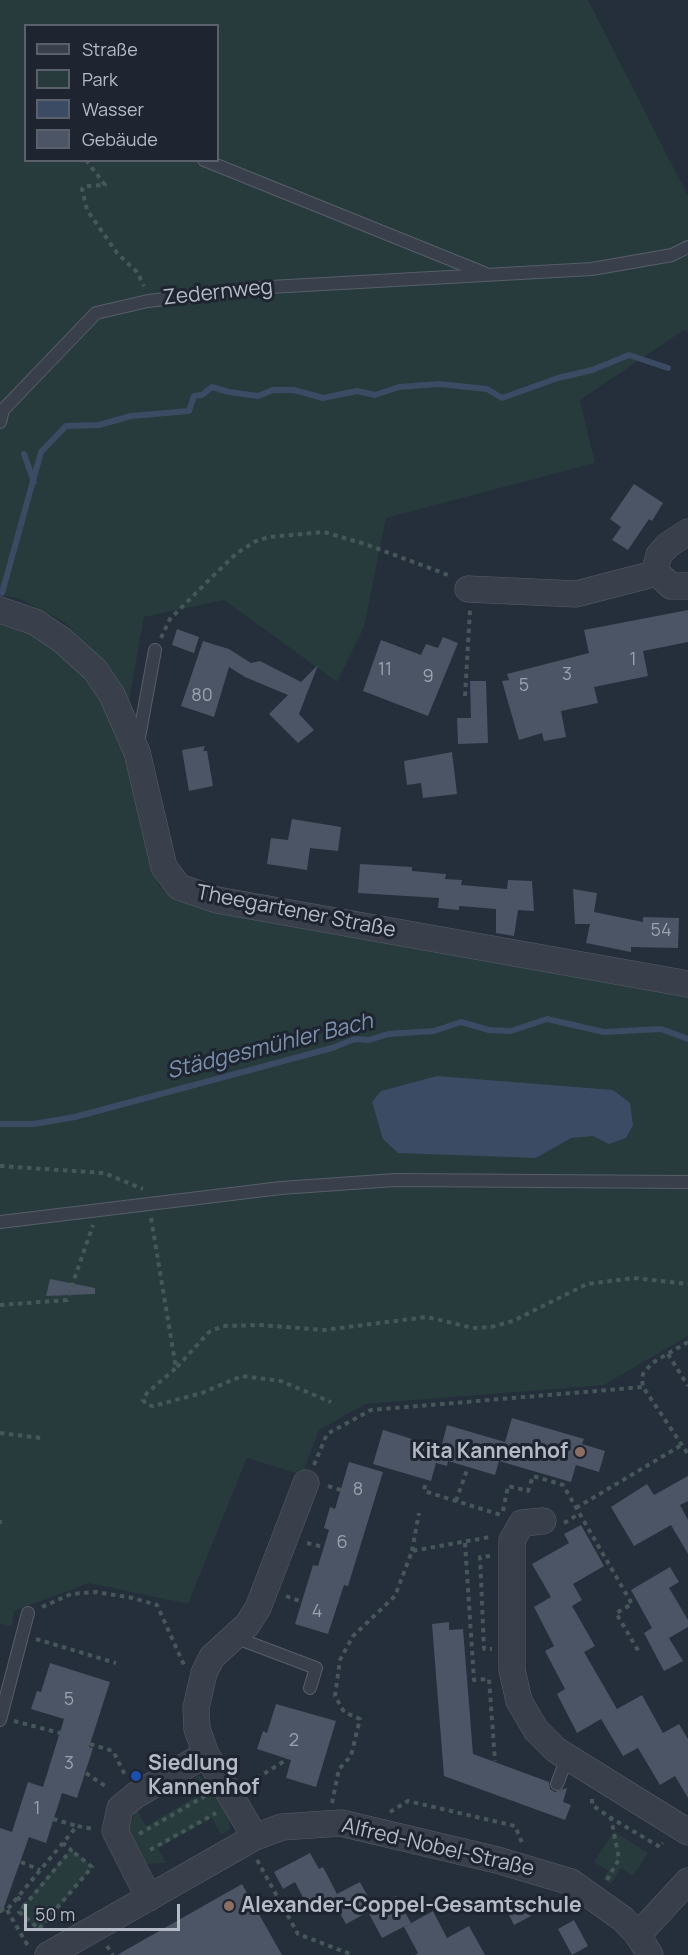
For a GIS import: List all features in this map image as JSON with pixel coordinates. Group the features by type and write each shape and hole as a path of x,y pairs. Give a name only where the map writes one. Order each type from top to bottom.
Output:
{"street":[{"path":"657,573 659,555 668,545 688,532"},
{"path":"657,573 671,586 688,586"},
{"path":"468,590 576,594 657,573"},
{"name":"Theegartener Straße","path":"0,610 49,630 95,670 120,709 137,752 164,867 172,882 186,891 218,900 688,984"},
{"path":"259,1851 241,1787 206,1754 195,1719 204,1673 212,1657 248,1625 258,1608 306,1483"},
{"path":"551,1523 522,1523 516,1529 512,1540 512,1670 516,1694 531,1722 544,1739 567,1758 688,1832"},
{"path":"149,1898 117,1846 115,1831 120,1808 127,1800 206,1754"},
{"name":"Alfred-Nobel-Straße","path":"39,1952 149,1898 259,1851 282,1827 341,1823 497,1860 571,1882 607,1906 644,1945"},
{"path":"644,1945 688,1881"}],"lane":[{"name":"Zedernweg","path":"209,162 385,235 488,274"},
{"name":"Zedernweg","path":"0,422 3,410 96,313 147,301 270,287 592,268 672,255 688,247"},
{"path":"137,752 155,650"},
{"path":"0,1222 280,1188 395,1180 688,1182"},
{"path":"0,1720 28,1613"},
{"path":"234,1637 316,1668 310,1688"},
{"path":"557,1784 567,1758"}],"path":[{"path":"88,162 105,185 85,186 82,189 87,210 117,253 137,272 147,301"},
{"path":"155,650 170,620 237,553 256,541 269,537 324,532 345,537 454,576 468,590 465,696"},
{"path":"0,1166 104,1173 145,1190 176,1368"},
{"path":"0,1305 67,1300 99,1209"},
{"path":"331,1402 281,1381 242,1376 202,1393 153,1406 147,1405 143,1400 147,1393 176,1368 209,1332 223,1326 260,1325 324,1330 427,1317 472,1328 491,1327 522,1317 587,1284 633,1278 688,1284"},
{"path":"688,1342 647,1368 643,1374 643,1387 680,1446 688,1454"},
{"path":"668,1354 688,1386"},
{"path":"306,1483 327,1434 371,1410 643,1387"},
{"path":"0,1433 41,1438"},
{"path":"576,1508 680,1446"},
{"path":"456,1501 468,1467"},
{"path":"502,1525 508,1486 528,1491 533,1474 563,1485 632,1604 616,1613 639,1652"},
{"path":"425,1485 424,1491 502,1515"},
{"path":"342,1808 331,1807 339,1769 351,1756 360,1719 344,1712 338,1706 335,1696 339,1660 352,1636 394,1596 412,1551 419,1514"},
{"path":"551,1523 579,1514"},
{"path":"412,1551 465,1543 492,1536"},
{"path":"296,1541 323,1547"},
{"path":"465,1543 474,1680 489,1679 495,1761"},
{"path":"28,1613 71,1594 96,1592 133,1598 157,1605 185,1668"},
{"path":"278,1593 302,1602"},
{"path":"35,1638 116,1663"},
{"path":"14,1721 60,1733"},
{"path":"90,1744 113,1751 128,1780 136,1776"},
{"path":"117,1846 241,1787 286,1760 290,1750"},
{"path":"86,1773 114,1792"},
{"path":"117,1846 241,1787"},
{"path":"384,1815 408,1801 515,1826 524,1847 532,1850"},
{"path":"603,1886 619,1859 611,1818"},
{"path":"53,1819 77,1826 117,1846"},
{"path":"7,1910 77,1826"},
{"path":"63,1843 92,1867 39,1929 19,1912 71,1850"},
{"path":"247,1865 259,1851 298,1934 353,1955"},
{"path":"21,1862 40,1869"},
{"path":"17,1897 25,1905"},
{"path":"0,1909 7,1910 39,1952"},
{"path":"113,1955 107,1946 117,1940"}],"green space":[{"path":"0,0 588,0 688,196 688,332 684,330 580,400 595,463 386,518 364,627 337,682 224,600 144,617 128,706 102,659 64,622 18,598 0,595"},
{"path":"0,622 12,623 54,649 93,683 125,738 146,842 159,886 183,896 688,992 688,1336 604,1385 365,1404 319,1430 302,1475 247,1458 188,1604 89,1583 14,1611 12,1626 0,1624"},
{"path":"199,1775 217,1789 227,1806 230,1830 221,1835 212,1818 158,1848 166,1863 147,1864 127,1828 137,1810 146,1826 199,1795 191,1780"},
{"path":"614,1831 648,1853 633,1876 621,1868 611,1884 603,1879 608,1871 594,1862"},
{"path":"71,1848 93,1867 39,1931 17,1912"}],"water":[{"path":"437,1076 613,1090 630,1103 633,1125 626,1138 609,1144 593,1136 571,1138 536,1158 398,1153 383,1139 372,1102 381,1091"}],"building":[{"path":"634,484 663,503 652,521 649,519 628,550 612,540 621,527 610,519"},
{"path":"688,610 688,642 643,651 648,676 594,687 598,703 561,711 566,737 544,741 542,733 519,740 502,681 509,680 507,674 589,653 584,630"},
{"path":"177,629 199,637 194,653 172,645"},
{"path":"443,637 458,643 428,716 363,691 381,640 421,655 426,644 438,648"},
{"path":"203,641 229,649 251,663 260,661 301,682 318,665 299,714 314,730 298,743 269,714 288,695 245,677 229,667 214,717 181,706"},
{"path":"470,681 486,681 488,743 458,744 457,718 471,718"},
{"path":"205,746 203,751 207,751 213,786 189,791 182,750"},
{"path":"452,752 457,794 423,798 421,783 407,785 404,761"},
{"path":"292,819 341,827 338,851 310,848 307,870 267,864 271,838 288,840"},
{"path":"360,864 412,867 412,871 446,874 445,879 462,880 461,885 507,889 508,880 532,881 534,911 518,910 514,936 496,933 496,909 459,906 459,910 438,908 439,898 358,893"},
{"path":"573,889 597,893 594,912 643,922 643,917 679,918 678,948 631,947 631,952 586,943 590,924 575,924"},
{"path":"50,1279 95,1288 95,1294 46,1296"},
{"path":"512,1418 584,1439 582,1444 605,1451 599,1472 576,1465 571,1482 499,1461 495,1475 448,1461 447,1466 436,1463 431,1481 373,1464 383,1430 441,1448 447,1425 505,1442"},
{"path":"349,1462 383,1472 348,1586 344,1585 328,1634 295,1624 313,1565 318,1566 329,1530 324,1528 330,1507 335,1509"},
{"path":"688,1476 688,1501 680,1505 688,1520 688,1554 671,1525 634,1546 611,1507 647,1484 654,1495"},
{"path":"581,1525 604,1566 573,1584 582,1600 572,1606 595,1646 584,1652 617,1709 642,1695 663,1733 679,1724 688,1739 688,1798 675,1776 660,1785 638,1748 623,1756 601,1719 577,1733 557,1694 565,1689 545,1651 554,1646 534,1607 551,1597 532,1564 569,1543 564,1534"},
{"path":"670,1567 679,1582 669,1588 688,1620 688,1627 669,1638 683,1661 664,1671 644,1633 652,1628 631,1590"},
{"path":"449,1622 449,1630 463,1629 473,1754 549,1782 550,1789 555,1792 567,1788 563,1802 571,1805 565,1820 444,1776 432,1624"},
{"path":"50,1663 110,1682 89,1747 93,1748 77,1798 62,1793 46,1843 29,1837 2,1913 0,1913 0,1828 12,1832 28,1782 43,1787 64,1719 31,1709 37,1691 41,1692"},
{"path":"276,1704 336,1721 316,1787 286,1778 291,1760 257,1749 263,1731 267,1733"},
{"path":"310,1853 319,1869 323,1867 337,1894 309,1909 295,1882 283,1889 274,1872"},
{"path":"360,1882 374,1908 396,1896 411,1923 382,1938 368,1912 346,1924 331,1897"},
{"name":"Alexander-Coppel-Gesamtschule","path":"242,1884 282,1955 117,1955"},
{"path":"522,1900 531,1916 514,1925 506,1909"},
{"path":"433,1911 447,1938 469,1926 485,1955 415,1955 418,1953 404,1927"},
{"path":"574,1920 588,1946 572,1955 558,1929"}],"waterway":[{"path":"2,593 41,452 66,426 99,425 131,416 189,411 194,396 202,395 212,387 258,396 273,390 294,390 323,398 357,391 375,395 399,387 439,384 487,389 502,398 558,378 592,370 629,355 668,368"},
{"path":"24,454 34,482"},
{"name":"Städgesmühler Bach","path":"0,1124 33,1124 75,1117 332,1048 355,1039 369,1040 388,1034 434,1031 461,1022 489,1030 511,1031 547,1019 604,1032 661,1029 688,1039"}],"place":[{"name":"Kita Kannenhof","path":"580,1452"},
{"name":"Siedlung Kannenhof","path":"136,1776"},
{"name":"Alexander-Coppel-Gesamtschule","path":"229,1906"}]}
